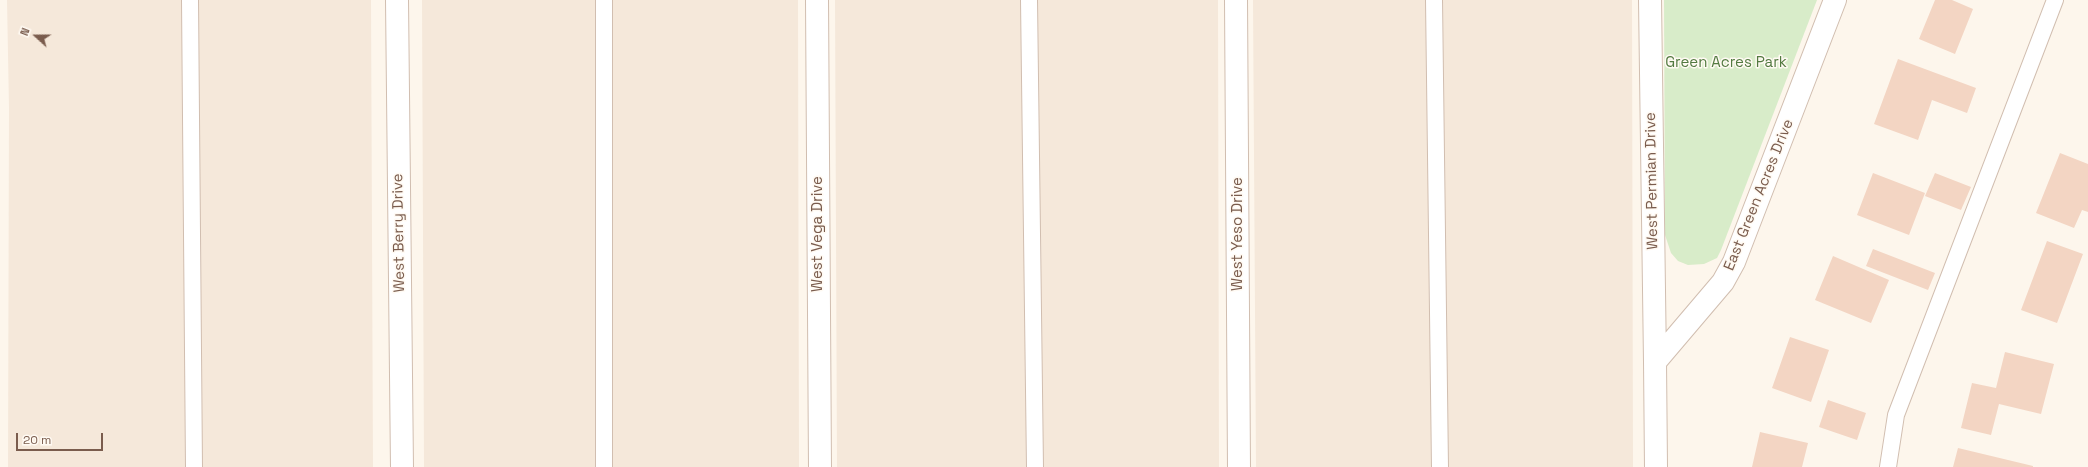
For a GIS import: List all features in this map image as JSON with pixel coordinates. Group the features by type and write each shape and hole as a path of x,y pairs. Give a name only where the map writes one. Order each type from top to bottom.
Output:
{"street":[{"name":"West Berry Drive","path":"397,0 402,467"},
{"name":"West Vega Drive","path":"817,0 820,467"},
{"name":"West Yeso Drive","path":"1236,0 1239,467"},
{"name":"West Permian Drive","path":"1650,0 1655,362"},
{"name":"East Green Acres Drive","path":"1655,362 1723,282 1734,262 1835,0"},
{"path":"1655,362 1656,467"}],"lane":[{"path":"190,0 194,467"},
{"path":"604,0 604,467"},
{"path":"1030,0 1035,467"},
{"path":"1434,0 1440,467"},
{"path":"1888,467 1896,414 2055,0"}],"shaded area":[{"path":"7,0 371,0 373,467 8,467 9,108"},
{"path":"422,0 798,0 799,467 424,467"},
{"path":"835,0 1218,0 1219,467 837,467"},
{"path":"1253,0 1632,0 1633,467 1256,467"}],"green space":[{"name":"Green Acres Park","path":"1664,0 1817,0 1721,250 1717,258 1704,264 1688,265 1678,261 1671,253 1665,235"}],"building":[{"path":"1935,0 1952,0 1973,9 1955,54 1919,39"},
{"path":"1898,59 1976,88 1967,113 1932,100 1918,140 1874,124"},
{"path":"2060,153 2088,164 2088,212 2082,210 2074,228 2036,213"},
{"path":"1873,173 1925,193 1909,235 1857,215"},
{"path":"1935,173 1971,187 1961,210 1925,196"},
{"path":"2047,241 2083,254 2057,323 2021,310"},
{"path":"1873,249 1935,273 1928,290 1866,266"},
{"path":"1833,256 1889,280 1871,323 1815,300"},
{"path":"1790,337 1829,350 1811,402 1772,388"},
{"path":"2005,352 2054,364 2041,414 1999,404 1991,435 1961,428 1972,383 1996,388"},
{"path":"1828,400 1866,413 1857,440 1819,427"},
{"path":"1760,432 1808,443 1802,467 1752,467"},
{"path":"1958,448 2033,466 2033,467 1953,467"}]}
